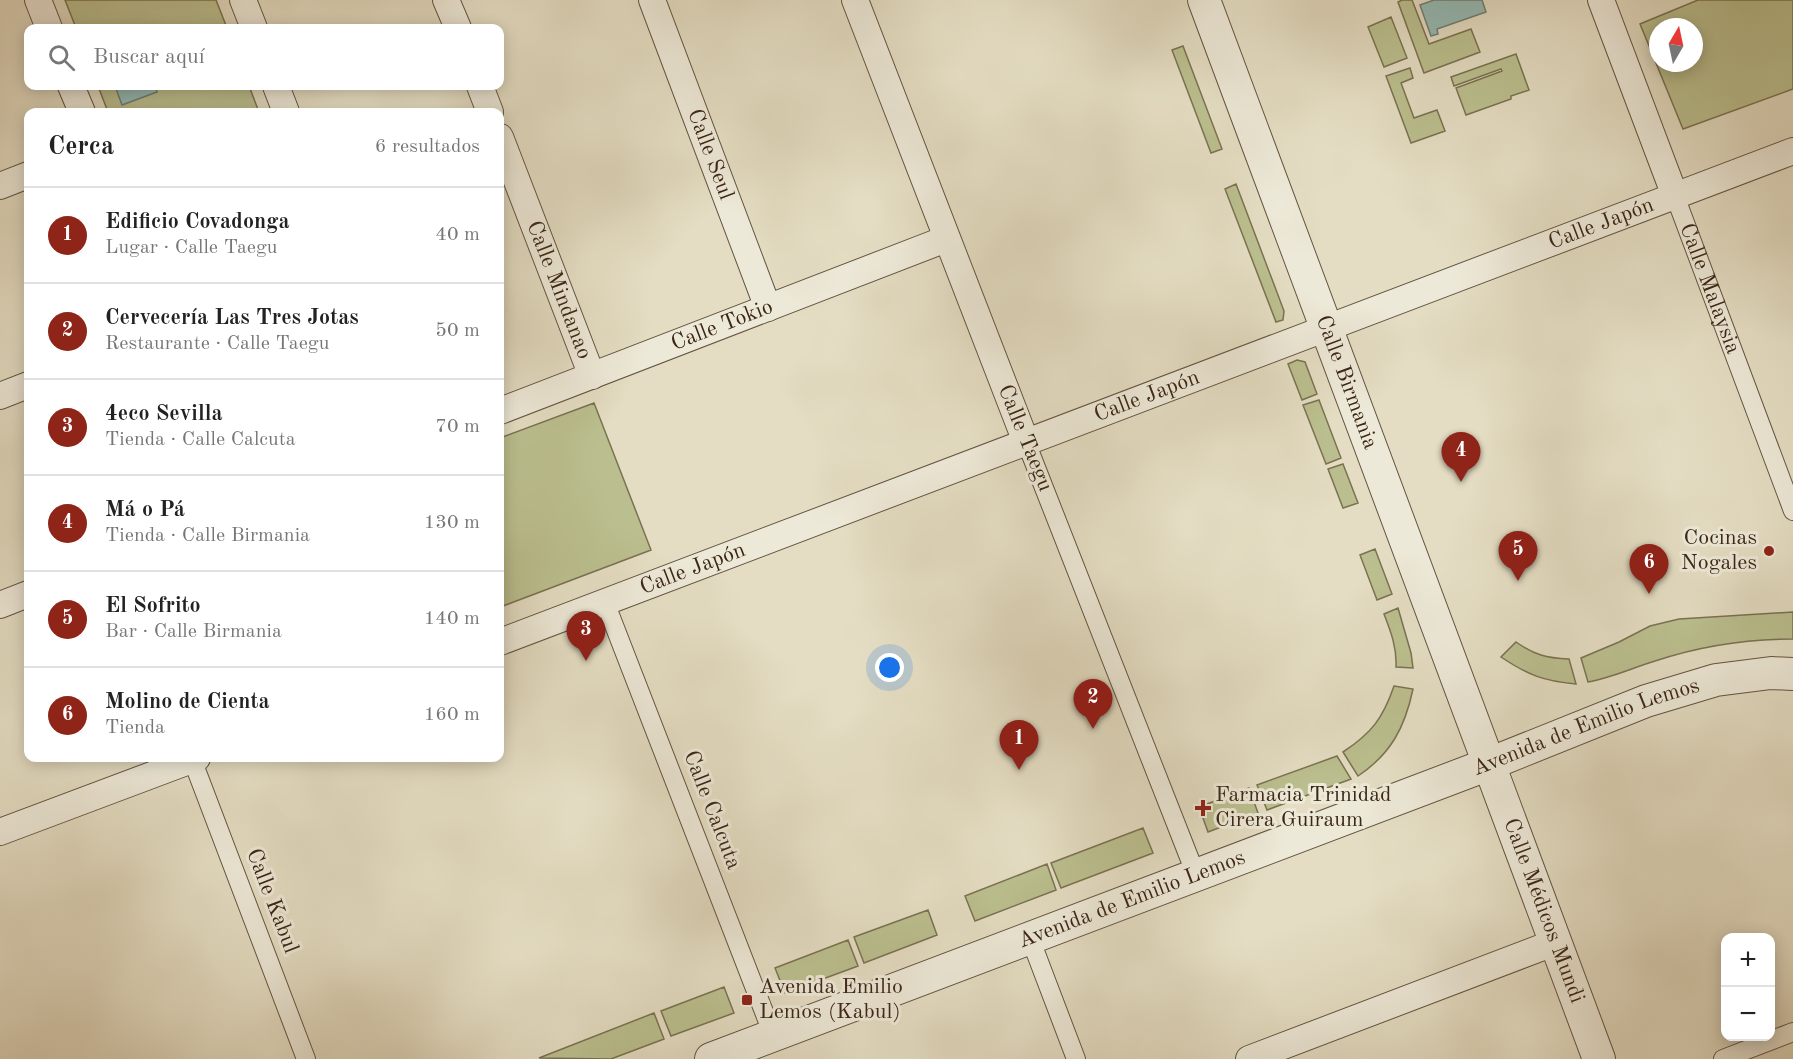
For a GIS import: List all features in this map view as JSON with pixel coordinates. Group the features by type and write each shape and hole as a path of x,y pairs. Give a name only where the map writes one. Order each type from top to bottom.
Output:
{"street":[{"path":"38,0 47,24"},
{"path":"243,0 252,24"},
{"path":"447,0 456,24"},
{"name":"Calle Seul","path":"652,0 768,308"},
{"name":"Calle Taegu","path":"855,0 946,239 1196,875"},
{"name":"Calle Birmania","path":"1204,0 1489,764"},
{"name":"Calle Malaysia","path":"1601,0 1793,511"},
{"path":"73,90 80,108"},
{"path":"278,90 284,108"},
{"path":"482,90 488,108"},
{"name":"Calle Mindanao","path":"504,147 592,376"},
{"name":"Calle Japón","path":"504,640 1793,151"},
{"path":"0,186 24,177"},
{"name":"Calle Tokio","path":"504,409 946,239"},
{"path":"0,396 24,387"},
{"path":"0,605 24,596"},
{"name":"Calle Calcuta","path":"605,602 773,1035"},
{"name":"Avenida de Emilio Lemos","path":"711,1059 1489,764 1646,701 1716,680 1771,673 1793,674"},
{"path":"0,832 184,762"},
{"name":"Calle Kabul","path":"196,762 306,1059"},
{"name":"Calle Médicos Mundi","path":"1489,764 1599,1059"},
{"path":"1030,938 1076,1059"},
{"path":"1249,1059 1556,942"},
{"path":"1722,1059 1793,1032"}],"green space":[{"path":"65,0 216,0 225,24 74,24"},
{"path":"1412,0 1429,44 1471,29 1480,52 1424,73 1398,2"},
{"path":"1698,0 1793,0 1793,89 1683,129 1660,72 1703,72 1703,18 1654,18"},
{"path":"1391,17 1407,58 1384,67 1368,27"},
{"path":"1649,20 1649,46 1640,24"},
{"path":"1183,46 1222,149 1211,153 1172,50"},
{"path":"1516,54 1529,90 1466,115 1456,88 1502,71 1501,69 1454,86 1451,77"},
{"path":"1410,68 1413,78 1401,83 1414,118 1437,110 1445,131 1411,143 1386,76"},
{"path":"100,90 251,90 257,108 106,108"},
{"path":"1236,184 1284,311 1283,320 1276,322 1225,189"},
{"path":"1297,360 1305,362 1317,394 1302,400 1288,364"},
{"path":"1319,400 1341,458 1326,464 1303,405"},
{"path":"594,403 651,550 504,606 504,437"},
{"path":"1343,464 1358,503 1343,508 1328,469"},
{"path":"1375,549 1392,594 1377,600 1360,555"},
{"path":"1398,608 1413,668 1396,667 1394,647 1384,614"},
{"path":"1793,612 1793,639 1758,640 1706,647 1588,682 1581,658 1650,626 1679,619"},
{"path":"1516,642 1541,655 1569,659 1576,684 1536,676 1501,657"},
{"path":"1394,686 1413,689 1406,716 1388,749 1370,768 1358,776 1343,752 1362,738 1375,724"},
{"path":"1337,756 1351,779 1267,810 1257,785"},
{"path":"1249,788 1258,813 1208,832 1199,807"},
{"path":"1143,828 1153,853 1061,888 1051,863"},
{"path":"1047,864 1056,890 975,921 965,896"},
{"path":"928,910 937,935 864,963 854,937"},
{"path":"848,940 858,966 785,993 775,968"},
{"path":"724,987 734,1013 671,1036 661,1011"},
{"path":"654,1013 664,1039 611,1059 539,1058"}],"water":[{"path":"1434,0 1482,0 1486,12 1437,29 1438,34 1431,36 1420,5"},
{"path":"116,90 156,90 157,92 122,105"}],"place":[{"name":"Má o Pá","path":"1461,482"},
{"name":"Cocinas Nogales","path":"1769,551"},
{"name":"El Sofrito","path":"1518,581"},
{"name":"Molino de Cienta","path":"1649,594"},
{"name":"4eco Sevilla","path":"586,661"},
{"name":"Cervecería Las Tres Jotas","path":"1093,729"},
{"name":"Edificio Covadonga","path":"1019,770"},
{"name":"Farmacia Trinidad Cirera Guiraum","path":"1203,808"},
{"name":"Avenida Emilio Lemos (Kabul)","path":"747,1000"}]}
